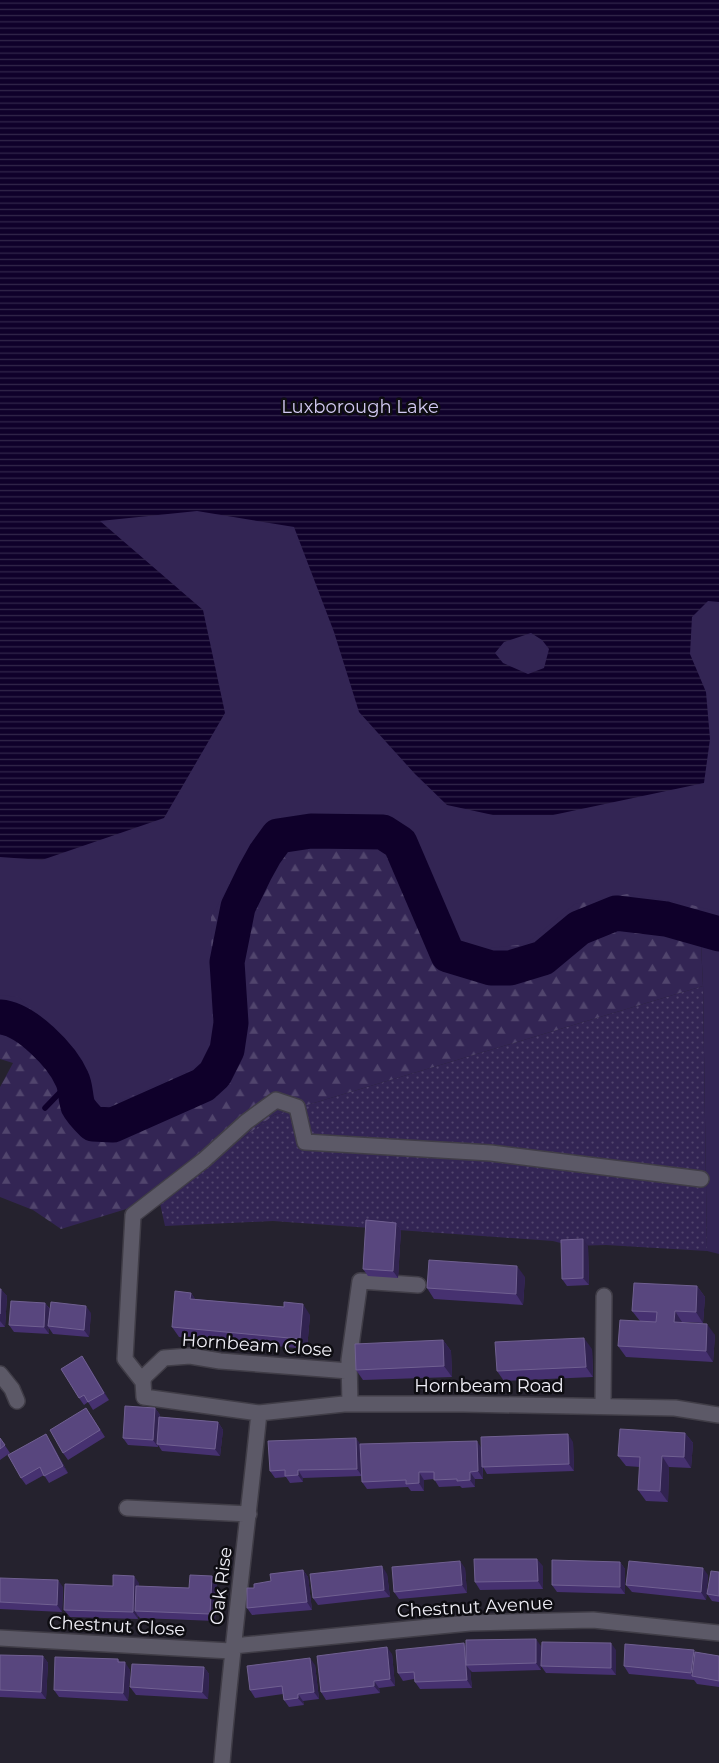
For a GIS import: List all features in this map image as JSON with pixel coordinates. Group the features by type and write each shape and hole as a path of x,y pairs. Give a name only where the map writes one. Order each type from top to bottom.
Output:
{"street":[{"path":"259,1413 144,1398 139,1377 125,1359 133,1215 204,1160 246,1122 276,1100 297,1107 305,1142 491,1153 701,1179"},
{"path":"350,1404 349,1360 360,1281 418,1285"},
{"path":"603,1406 604,1296"},
{"name":"Hornbeam Close","path":"139,1377 144,1377 164,1358 190,1356 220,1361 349,1371"},
{"path":"0,1374 12,1389 17,1401"},
{"name":"Hornbeam Road","path":"259,1413 350,1404 675,1408 719,1415"},
{"name":"Oak Rise","path":"222,1763 232,1648 259,1413"},
{"path":"127,1508 248,1514"},
{"name":"Chestnut Avenue","path":"232,1648 470,1622 593,1620 719,1633"},
{"name":"Chestnut Close","path":"0,1638 232,1648"}],"green space":[{"name":"Luxborough Lake","path":"0,0 719,0 719,912 684,903 627,894 575,904 526,944 483,949 458,943 413,843 400,823 370,815 340,813 300,815 274,821 230,883 211,917 212,1011 215,1030 213,1044 205,1060 191,1070 104,1108 90,1092 83,1063 19,997 0,995"},
{"path":"719,602 719,942 701,943 703,986 274,1115 159,1199 61,1229 33,1210 0,1197 0,1087 13,1063 0,1059 0,857"},
{"path":"719,942 719,1254 707,1251 701,943"},
{"path":"703,986 707,1251 606,1245 572,1246 553,1241 273,1221 165,1226 159,1199 274,1115"}],"shaded area":[{"name":"Luxborough Lake","path":"0,0 719,0 719,602 708,601 692,617 690,654 706,692 710,739 704,783 553,815 493,815 447,805 415,774 359,712 334,632 294,527 197,511 100,521 203,610 225,713 164,818 42,860 0,857","holes":["531,633 542,640 549,649 544,668 528,674 503,663 495,653 504,642"]}],"building":[{"path":"366,1220 396,1223 393,1271 363,1269"},
{"path":"583,1239 583,1278 562,1279 561,1240"},
{"path":"429,1260 517,1266 516,1294 427,1288"},
{"path":"634,1283 697,1286 696,1312 675,1311 674,1322 707,1324 706,1351 618,1346 620,1320 656,1322 657,1312 632,1311"},
{"path":"175,1291 191,1293 190,1299 284,1307 284,1302 303,1304 300,1339 172,1327"},
{"path":"11,1301 45,1303 44,1327 9,1325"},
{"path":"51,1302 86,1306 84,1330 48,1326"},
{"path":"584,1338 586,1367 497,1371 495,1342"},
{"path":"443,1340 444,1366 356,1370 355,1344"},
{"path":"82,1356 104,1393 88,1402 84,1395 79,1398 61,1369"},
{"path":"125,1406 155,1408 153,1440 123,1438"},
{"path":"86,1408 100,1430 63,1453 50,1430"},
{"path":"159,1417 218,1422 215,1449 157,1444"},
{"path":"620,1429 685,1433 684,1457 662,1456 660,1491 638,1490 640,1457 618,1456"},
{"path":"46,1434 63,1466 44,1476 40,1467 21,1478 8,1455"},
{"path":"568,1434 569,1464 482,1467 481,1437"},
{"path":"0,1438 5,1445 0,1449"},
{"path":"356,1438 357,1469 298,1470 298,1475 285,1476 285,1470 270,1471 268,1441"},
{"path":"477,1441 478,1471 470,1472 470,1480 434,1480 434,1472 419,1472 419,1483 406,1484 406,1480 362,1482 360,1444"},
{"path":"474,1559 537,1559 538,1581 475,1582"},
{"path":"552,1560 620,1562 620,1587 552,1585"},
{"path":"460,1561 462,1585 394,1592 392,1567"},
{"path":"629,1561 703,1568 701,1592 626,1585"},
{"path":"382,1566 384,1590 313,1598 310,1574"},
{"path":"303,1570 307,1602 247,1608 247,1588 254,1588 254,1584 271,1581 270,1574"},
{"path":"711,1571 719,1572 719,1596 707,1594"},
{"path":"113,1575 134,1576 133,1612 64,1610 65,1584 113,1586"},
{"path":"190,1575 212,1576 210,1614 135,1611 136,1586 189,1588"},
{"path":"0,1578 58,1580 57,1605 0,1602"},
{"path":"536,1639 536,1663 466,1665 466,1640"},
{"path":"542,1642 611,1643 611,1668 541,1666"},
{"path":"464,1643 467,1680 415,1682 414,1672 398,1673 396,1650"},
{"path":"625,1644 694,1650 691,1673 624,1666"},
{"path":"387,1647 390,1679 374,1681 374,1686 321,1692 317,1656"},
{"path":"695,1652 719,1656 719,1681 692,1676"},
{"path":"0,1655 43,1656 41,1692 0,1690"},
{"path":"55,1657 118,1659 118,1662 125,1662 123,1693 54,1690"},
{"path":"310,1658 314,1692 298,1694 298,1698 284,1700 282,1686 250,1690 247,1666"},
{"path":"132,1664 204,1667 202,1692 130,1687"}],"waterway":[{"path":"0,1017 21,1024 32,1031 52,1050 72,1079 78,1106 93,1124 113,1125 203,1085 215,1074 227,1050 231,1023 227,962 238,907 265,854 278,836 311,831 383,832 400,843 448,955 491,968 510,968 543,958 579,928 616,913 666,919 719,934"},
{"path":"45,1108 72,1080"}]}
